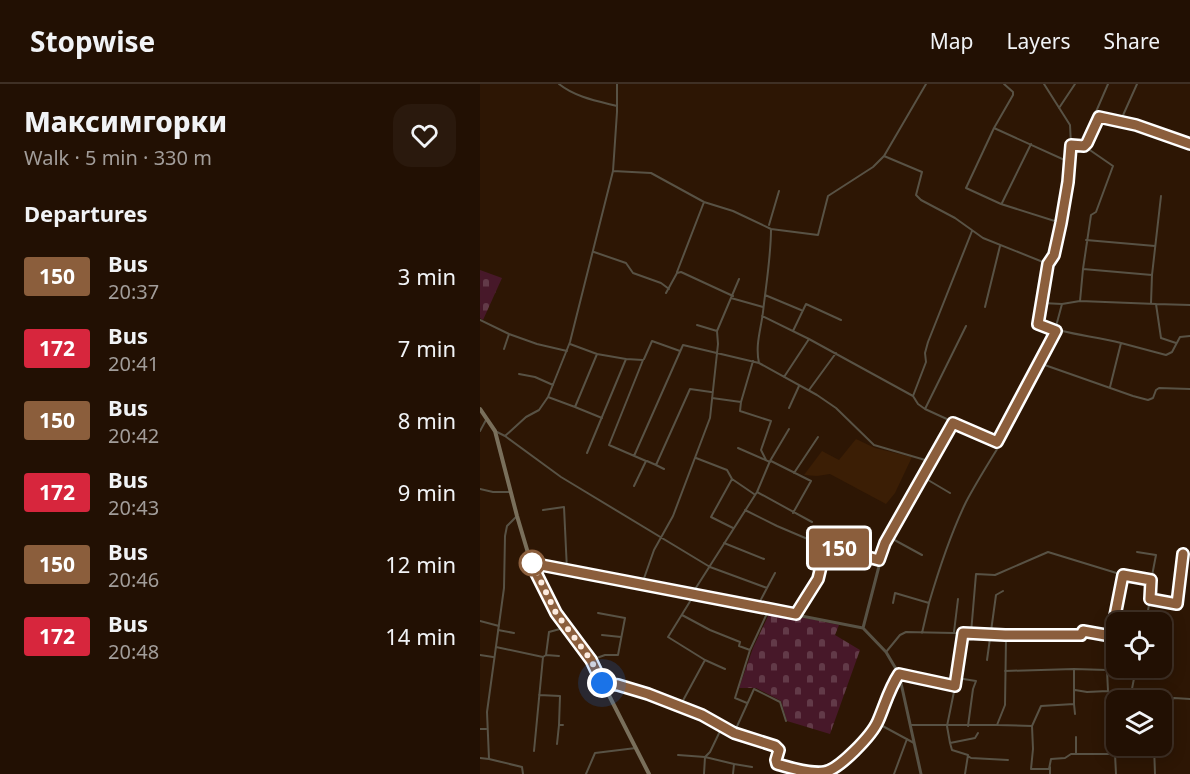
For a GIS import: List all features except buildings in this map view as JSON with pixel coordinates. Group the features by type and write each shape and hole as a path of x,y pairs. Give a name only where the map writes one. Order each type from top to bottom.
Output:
{"main road":[{"path":"480,409 495,431 531,563 552,606 591,660 649,774"}],"street":[{"path":"559,84 566,90 589,99 617,106"},
{"path":"505,436 526,417 539,410 549,397 570,344 613,171 617,84"},
{"path":"613,171 651,173 704,202 733,211 770,228 818,235 828,196 873,167 884,156 926,84"},
{"path":"1004,84 1013,92 1013,95 994,128 966,188 1001,204 1061,223"},
{"path":"1044,84 1070,125 1071,145 1061,223 1054,255 1048,264 1038,324 1056,331 1078,333 1166,355 1172,352 1180,337 1190,336"},
{"path":"1059,108 1075,84"},
{"path":"1108,84 1095,114 1099,117 1136,125 1190,144"},
{"path":"1120,123 1137,84"},
{"path":"1084,146 1089,141 1099,117"},
{"path":"994,128 1069,162"},
{"path":"1001,204 1031,144"},
{"path":"1071,145 1084,146 1113,166 1096,212 1091,215 1080,301"},
{"path":"884,156 922,172 917,197 1000,246 1048,264"},
{"path":"759,363 758,338 771,249 770,228 779,191"},
{"path":"1151,303 1161,196"},
{"path":"666,293 677,273 704,202"},
{"path":"913,396 927,362 925,353 928,342 972,230"},
{"path":"1086,240 1156,246"},
{"path":"985,307 1000,246"},
{"path":"594,252 626,263 633,273 661,283 669,289"},
{"path":"1083,269 1152,275"},
{"path":"677,273 686,274 732,297 763,306"},
{"path":"642,584 654,550 673,516 710,418 717,331 739,279"},
{"path":"764,295 801,310"},
{"path":"1042,303 1062,304 1080,301 1190,305"},
{"path":"793,331 801,310 806,304 841,320"},
{"path":"922,633 939,567 952,533 966,502 999,446 997,442 1056,331 1062,304"},
{"path":"1156,304 1161,338 1176,343"},
{"path":"762,316 836,353 913,396 925,409 997,442"},
{"path":"480,320 537,344 567,351"},
{"path":"697,325 717,331"},
{"path":"925,409 966,326"},
{"path":"504,349 509,334"},
{"path":"784,378 809,339"},
{"path":"634,486 646,461 609,445 652,341 680,351"},
{"path":"1110,387 1121,343"},
{"path":"570,344 597,354 643,360"},
{"path":"634,456 683,345 759,363 836,408 874,445 932,462"},
{"path":"809,391 836,353"},
{"path":"575,407 597,354"},
{"path":"587,453 626,359"},
{"path":"753,361 740,411 771,421 761,450 769,461"},
{"path":"1039,363 1148,400 1153,398 1159,388 1190,389"},
{"path":"519,374 535,377 553,385"},
{"path":"789,408 799,386"},
{"path":"656,465 690,389 712,392"},
{"path":"549,397 602,418"},
{"path":"712,398 741,402"},
{"path":"480,431 488,419"},
{"path":"863,628 879,560 888,537 953,423"},
{"path":"725,669 705,660 668,637 756,493 769,461 789,429"},
{"path":"495,431 561,477 710,567 766,588"},
{"path":"794,473 818,437"},
{"path":"738,448 811,481 794,513"},
{"path":"696,458 727,470 732,479 812,522"},
{"path":"647,461 664,469"},
{"path":"923,477 950,493"},
{"path":"732,479 711,517 733,528"},
{"path":"480,489 512,492"},
{"path":"543,510 564,507 567,570"},
{"path":"744,510 826,546 879,560"},
{"path":"489,759 486,729 504,588 505,536 507,526 517,516"},
{"path":"888,537 921,555"},
{"path":"724,543 764,559"},
{"path":"796,614 818,579 826,546"},
{"path":"971,633 976,574 995,574 1048,552 1123,575 1151,580"},
{"path":"1137,552 1156,555 1148,612"},
{"path":"1150,599 1177,604 1183,554"},
{"path":"531,563 863,628 886,652 899,674 921,774"},
{"path":"757,607 775,573"},
{"path":"1116,612 1123,575"},
{"path":"987,660 996,595 1003,591"},
{"path":"893,603 895,593 929,603"},
{"path":"954,633 958,599"},
{"path":"747,703 735,698 750,650 769,609"},
{"path":"591,660 596,657 618,654 625,618 598,613"},
{"path":"682,615 740,642 739,646 750,650"},
{"path":"480,621 498,626"},
{"path":"534,751 539,695 549,632 567,627"},
{"path":"498,630 514,633"},
{"path":"886,652 902,633 1081,635 1083,631 1106,635"},
{"path":"963,633 957,678 946,726 952,750 971,758 1008,760"},
{"path":"602,635 621,637"},
{"path":"997,725 1004,708 1005,635"},
{"path":"496,647 545,656 559,656"},
{"path":"480,655 494,657"},
{"path":"680,706 705,660"},
{"path":"1074,669 1076,714"},
{"path":"1005,671 1107,670 1109,690"},
{"path":"899,674 955,686"},
{"path":"602,683 618,685 702,715 734,733 758,739 777,748 779,750 777,764 817,773 828,771 865,739 877,723 891,685 899,674"},
{"path":"957,678 976,681 968,726"},
{"path":"734,733 754,689 780,702 786,721"},
{"path":"1075,690 1106,692"},
{"path":"539,695 560,696 557,744"},
{"path":"1172,700 1174,698 1190,699"},
{"path":"1031,774 1032,726 1041,706 1074,704"},
{"path":"877,723 914,743"},
{"path":"911,725 1032,726"},
{"path":"704,774 705,757 710,752 722,727"},
{"path":"480,729 486,729"},
{"path":"950,743 975,738 978,733"},
{"path":"1076,737 1076,754"},
{"path":"894,774 907,739"},
{"path":"586,774 595,753 636,748"},
{"path":"678,754 752,767"},
{"path":"1050,774 1051,759 1065,758 1071,754 1106,754"},
{"path":"965,774 968,756"},
{"path":"1115,756 1116,774"},
{"path":"1154,756 1155,774"},
{"path":"480,758 522,767 523,774"},
{"path":"734,764 734,774"},
{"path":"1031,769 1050,767"}],"shaded area":[{"path":"856,439 875,448 912,457 895,493 886,504 830,474 804,475 822,451 839,460"}],"green space":[{"path":"480,270 502,278 483,320 480,318"},
{"path":"770,612 786,618 792,615 839,625 835,635 860,650 830,734 787,721 781,701 756,688 739,688 753,648"}],"bus line":[{"name":"150","path":"1183,554 1177,604 1150,599 1151,580 1123,575 1111,636 1083,631 1081,635 963,633 955,686 899,674 891,685 872,731 843,760 823,773 777,764 779,750 775,746 734,733 702,715 648,694 602,683 591,660 556,613 531,563 796,614 818,579 826,546 879,560 885,543 953,423 997,442 1056,331 1038,324 1048,264 1054,255 1061,223 1071,145 1084,146 1089,141 1096,118 1099,117 1136,125 1190,144"}],"route":[{"path":"532,563 556,613 591,660 602,683"}]}
